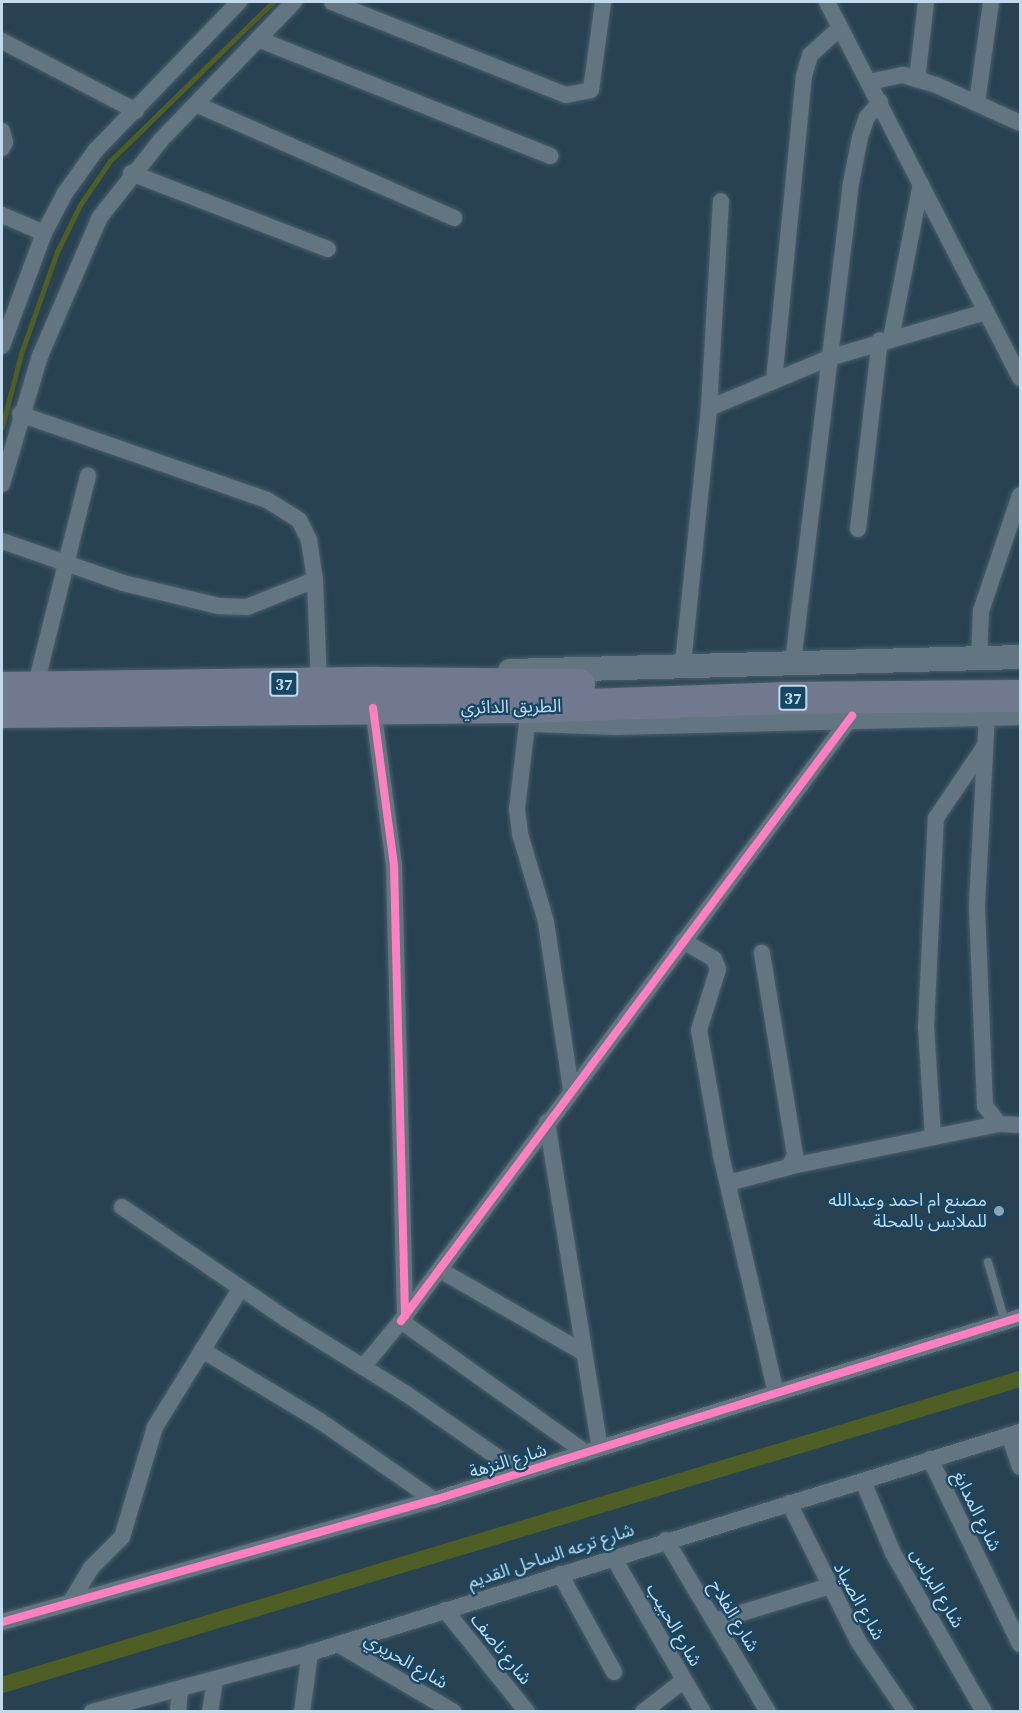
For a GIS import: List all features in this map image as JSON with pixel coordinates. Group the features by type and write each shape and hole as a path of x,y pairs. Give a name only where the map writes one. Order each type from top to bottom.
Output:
{"highway":[{"name":"الطريق الدائري","path":"2,712 373,708 466,696 528,714 567,695 1020,681"},
{"name":"الطريق الدائري","path":"2,688 319,683 466,696 1020,696"}],"street":[{"path":"2,346 44,233 65,193 96,150 239,2"},
{"path":"2,484 20,414 74,270 100,218 131,173 294,2"},
{"path":"332,2 566,95 591,90 603,2"},
{"path":"827,2 1020,378"},
{"path":"917,79 926,2"},
{"path":"977,103 992,2"},
{"path":"774,381 804,76 810,55 840,28"},
{"path":"258,39 550,156"},
{"path":"2,41 136,111"},
{"path":"869,82 894,75 917,79 1020,123"},
{"path":"793,662 829,358 858,147 867,117 880,102"},
{"path":"198,105 454,218"},
{"path":"2,131 5,142 2,148"},
{"path":"131,173 328,249"},
{"path":"858,529 886,339 921,184"},
{"path":"683,664 709,408 721,201"},
{"path":"2,215 44,233"},
{"path":"709,408 829,358 886,339 985,312"},
{"path":"20,414 285,508 299,520 309,540 315,580 319,683"},
{"path":"35,688 88,476"},
{"path":"979,658 981,611 1020,495"},
{"path":"2,541 123,583 219,606 247,607 315,580"},
{"path":"466,696 525,669 1020,657"},
{"path":"373,708 394,865 403,1319"},
{"path":"571,1089 546,922 520,834 519,784 528,714 616,723 1020,713"},
{"path":"987,714 977,908 980,1040 985,1106 999,1124"},
{"path":"363,1367 440,1270 571,1089 852,716"},
{"path":"933,1137 926,1027 936,818 985,746"},
{"path":"683,941 714,959 718,969 699,1030 728,1183 776,1394"},
{"path":"762,953 795,1155 792,1166"},
{"path":"547,1122 581,1351 593,1451"},
{"path":"728,1183 792,1166 933,1137 999,1124 1020,1125"},
{"path":"122,1208 520,1473"},
{"path":"440,1270 581,1351"},
{"path":"70,1603 91,1568 122,1537 155,1427 241,1288"},
{"path":"403,1319 593,1451"},
{"name":"شارع النزهة","path":"2,1622 434,1500 1013,1320"},
{"path":"202,1350 329,1427 434,1500"},
{"path":"1015,1434 1020,1467"},
{"name":"شارع ترعه الساحل القديم","path":"92,1712 310,1653 666,1540 1015,1434"},
{"name":"شارع المدابغ","path":"930,1459 1020,1644"},
{"name":"شارع البرلس","path":"863,1481 897,1561 984,1712"},
{"name":"شارع الصياد","path":"789,1503 828,1587 858,1641 906,1712"},
{"name":"شارع الفلاح","path":"666,1540 768,1712"},
{"name":"شارع الحبيب","path":"613,1557 703,1712"},
{"path":"560,1574 614,1672"},
{"path":"715,1621 828,1587"},
{"name":"شارع ناصف","path":"445,1610 527,1712"},
{"name":"شارع الحريري","path":"338,1644 454,1712"},
{"path":"302,1712 310,1653"},
{"path":"210,1712 214,1680"},
{"path":"643,1712 684,1680"},
{"path":"178,1712 180,1689"}],"lane":[{"path":"988,1262 1013,1320"}],"waterway":[{"path":"2,427 21,354 57,252 80,205 110,161 273,2"},
{"path":"2,1685 1020,1379"}],"cycle path":[{"path":"373,708 394,865 405,1316"},
{"path":"401,1321 852,716"},
{"path":"2,1622 434,1500 1020,1317"}],"place":[{"name":"مصنع ام احمد وعبدالله للملابس بالمحلة","path":"999,1211"}]}
